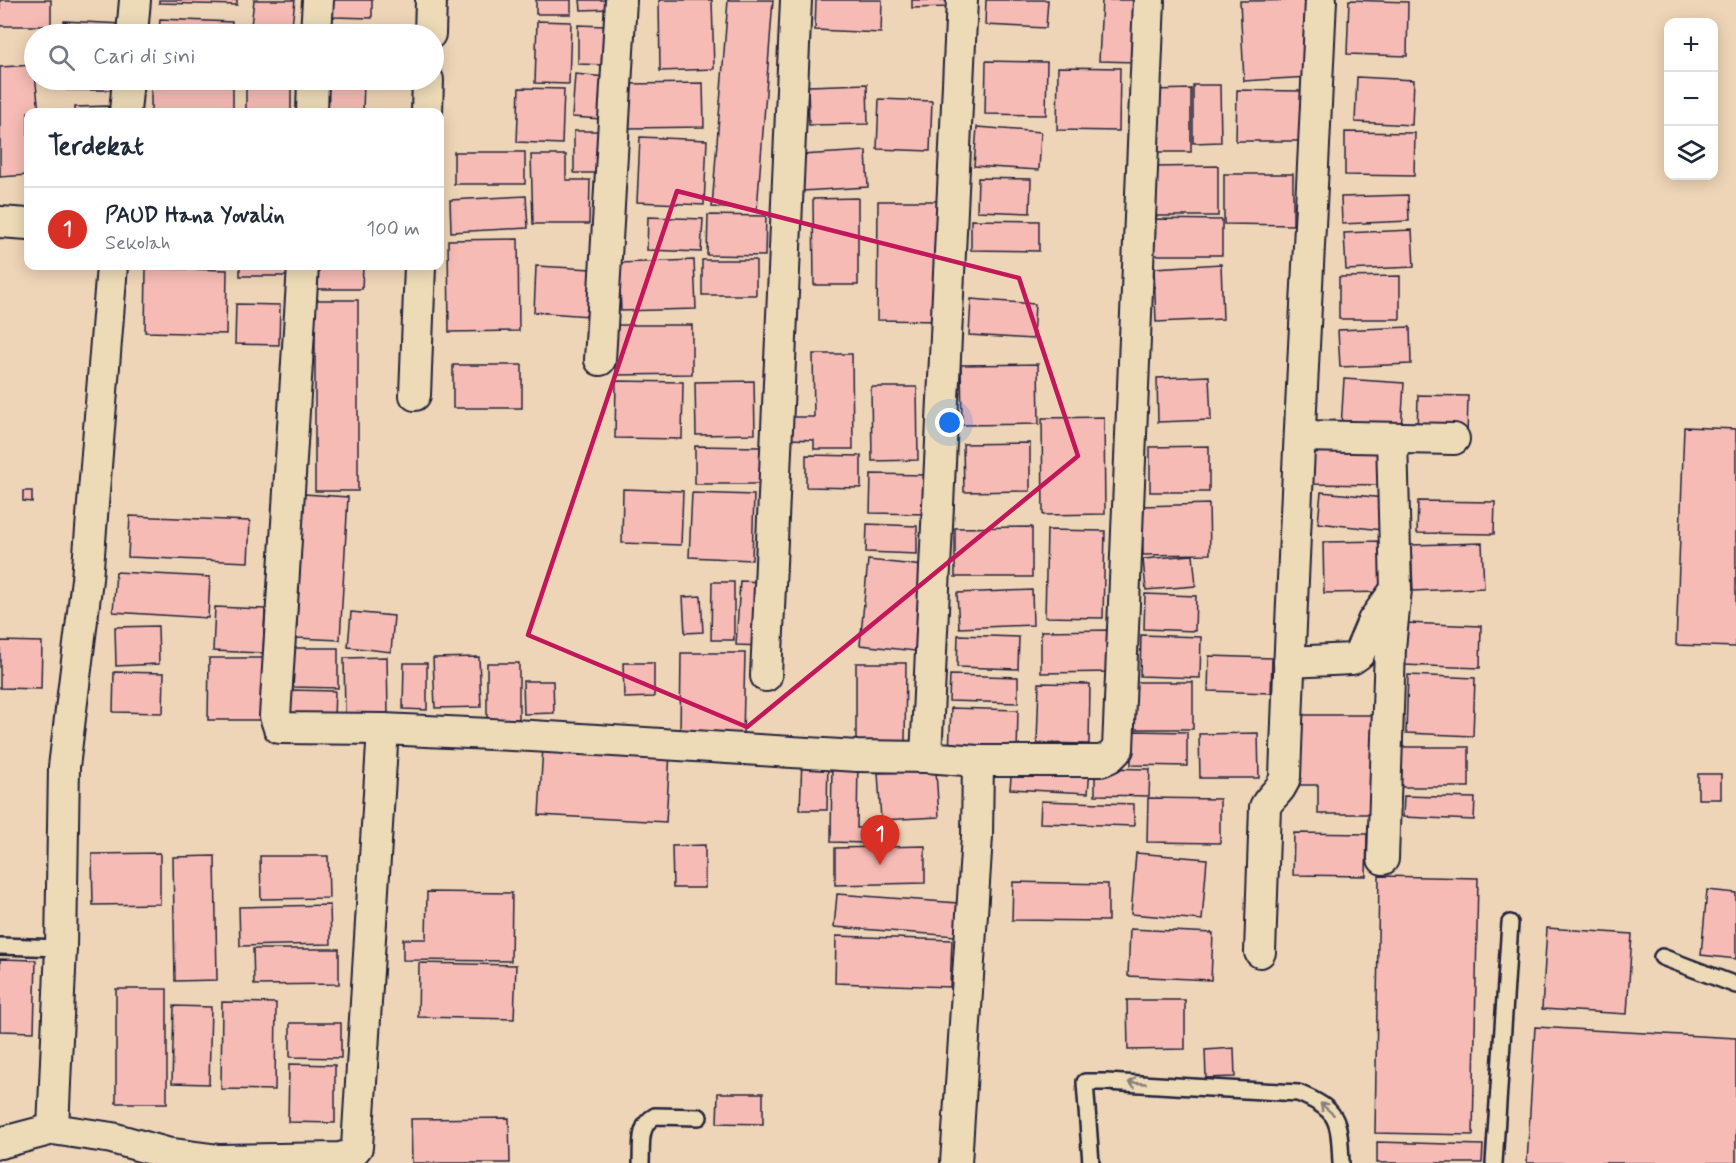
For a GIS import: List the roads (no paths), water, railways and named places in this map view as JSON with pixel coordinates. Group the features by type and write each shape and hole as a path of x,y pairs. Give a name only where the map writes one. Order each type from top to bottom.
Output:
{"street":[{"path":"133,24 135,0"},
{"path":"317,24 318,0"},
{"path":"430,24 431,0"},
{"path":"600,360 621,0"},
{"path":"766,676 796,0"},
{"path":"926,757 962,0"},
{"path":"303,270 275,721 279,728 293,730 383,729 978,761 1101,761 1110,757 1118,748 1149,0"},
{"path":"1260,952 1265,807 1282,787 1285,777 1292,549 1301,436 1321,0"},
{"path":"125,108 127,90"},
{"path":"312,108 313,90"},
{"path":"427,108 428,90"},
{"path":"0,222 24,224"},
{"path":"53,1129 61,948 64,767 87,579 112,270"},
{"path":"415,395 420,270"},
{"path":"1301,436 1454,439"},
{"path":"1383,859 1390,648 1396,589 1392,439"},
{"path":"1289,662 1352,659 1359,654 1373,621 1396,589"},
{"path":"0,1143 53,1129 112,1138 166,1153 219,1160 352,1159 357,1147 383,729"},
{"path":"956,1163 978,836 978,761"}],"lane":[{"path":"1494,1163 1510,923"},
{"path":"0,946 61,948"},
{"path":"1662,957 1736,985"},
{"path":"1090,1163 1085,1082 1299,1093 1318,1101 1335,1116 1340,1133 1341,1163"},
{"path":"641,1163 643,1128 650,1119 655,1116 699,1117"}],"place":[{"name":"PAUD Hana Yovalin","path":"880,865"}]}
